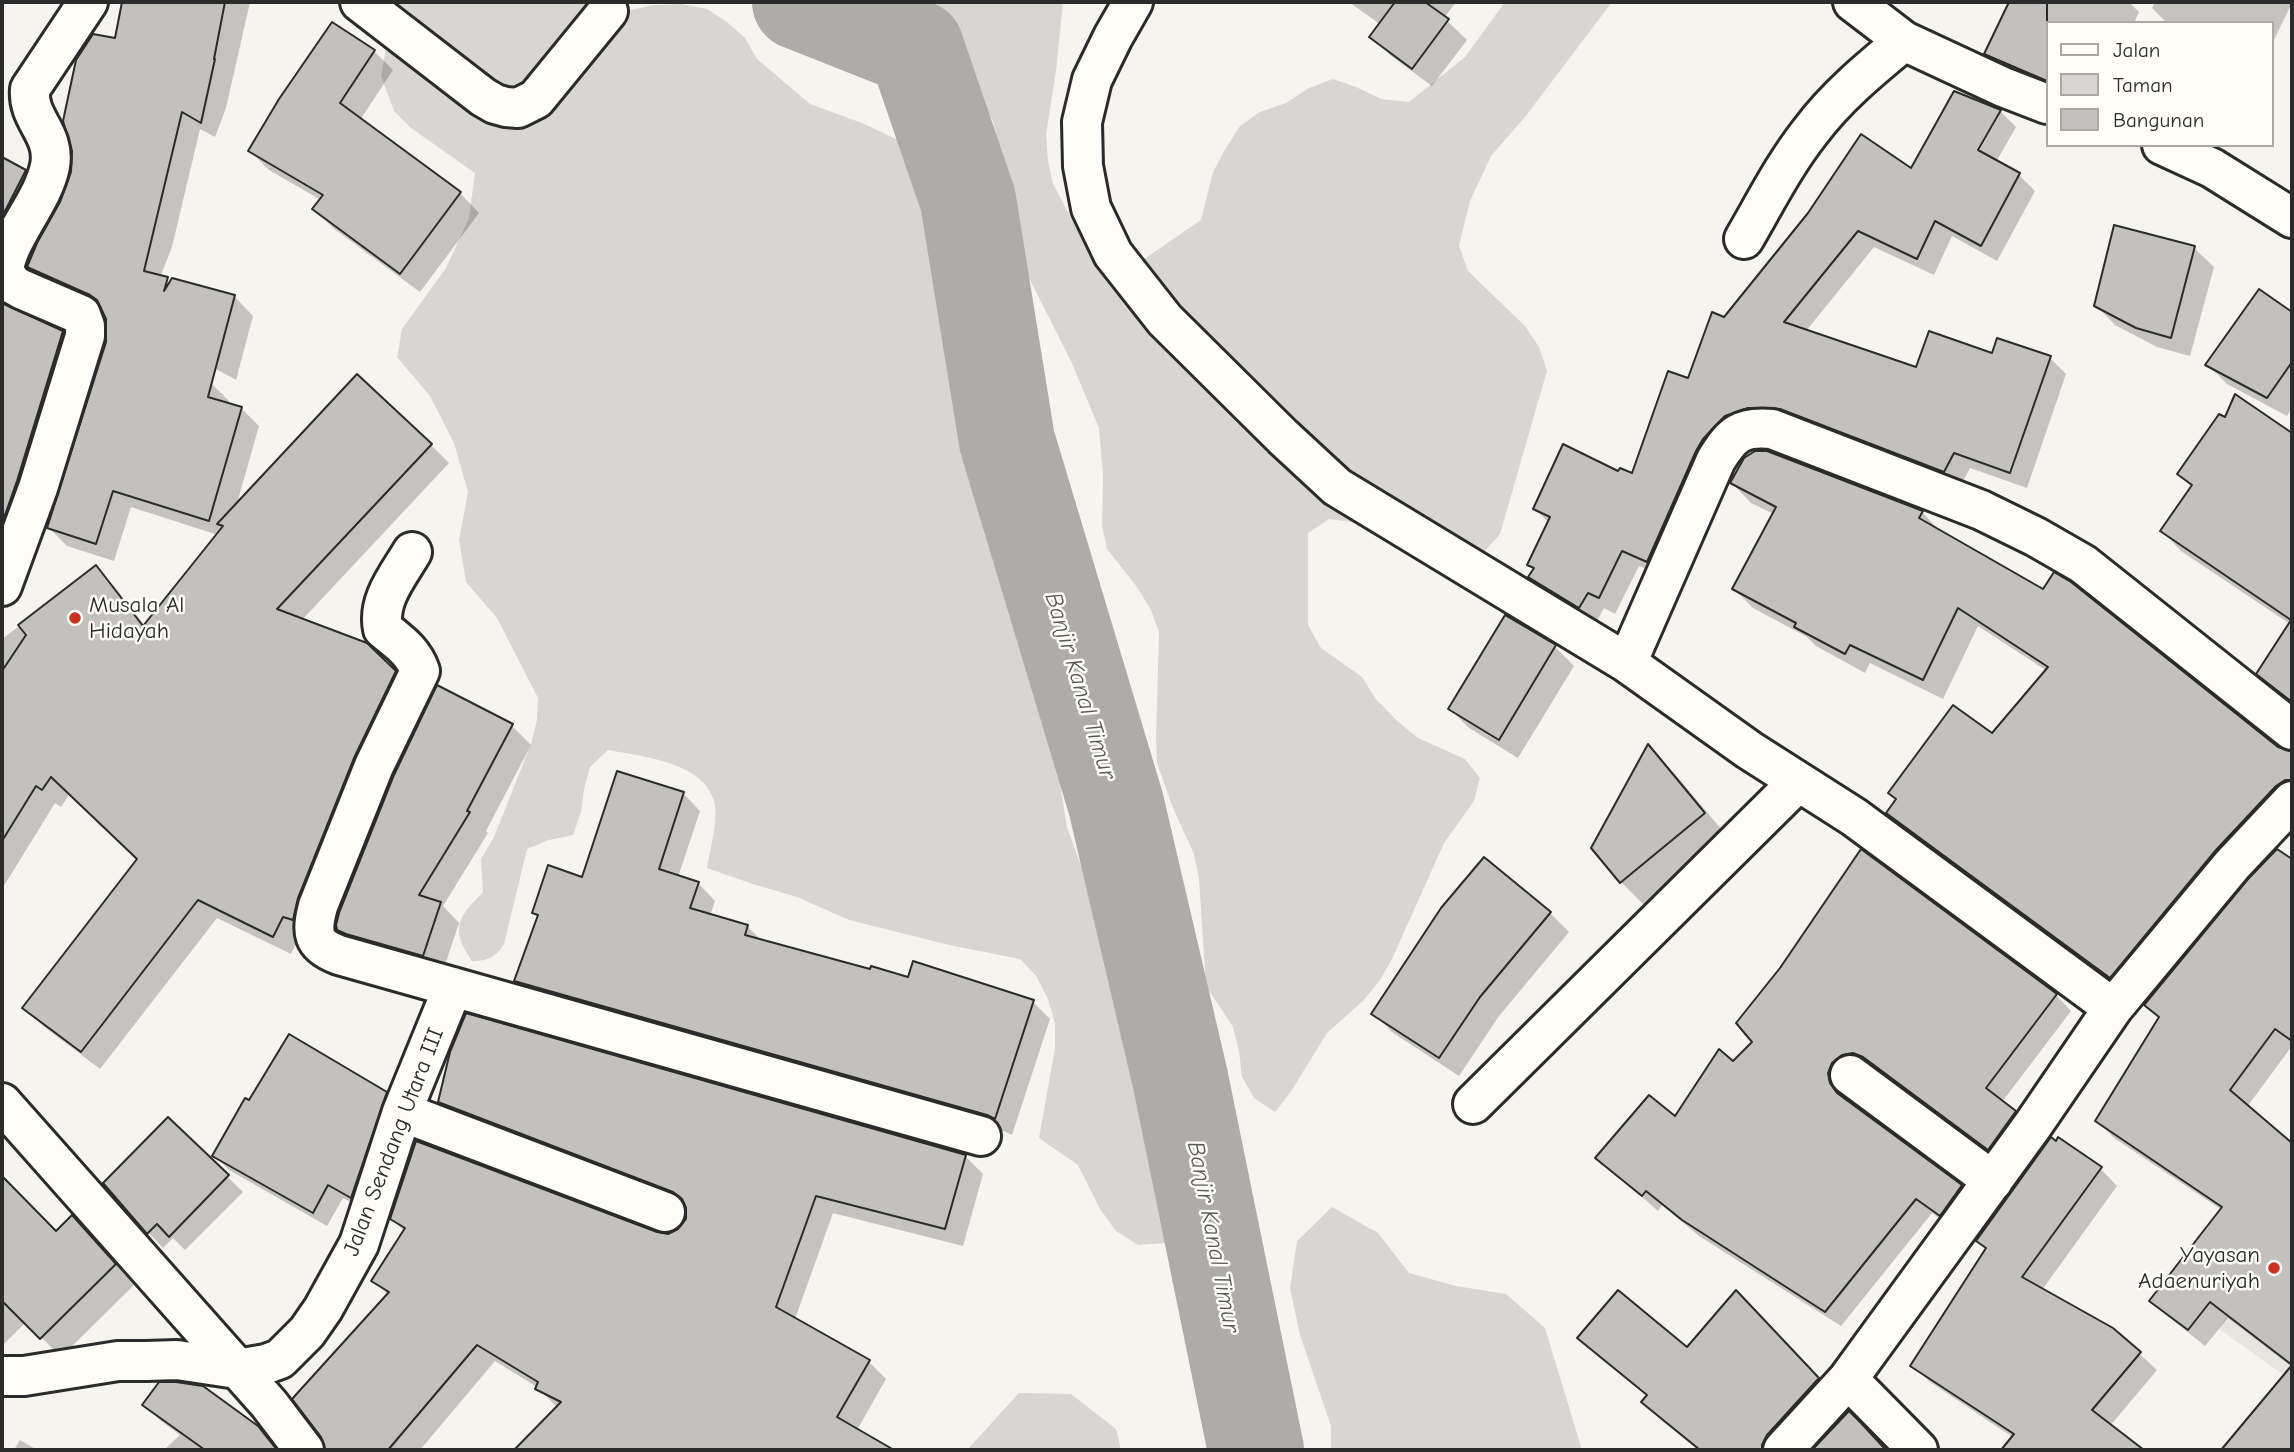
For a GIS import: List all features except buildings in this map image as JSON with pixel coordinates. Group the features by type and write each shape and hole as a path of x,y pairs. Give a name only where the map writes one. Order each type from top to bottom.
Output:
{"street":[{"path":"2,586 38,488 85,336 81,315 12,284 4,271 7,257 49,170 50,144 31,110 30,89 88,2"},
{"path":"360,2 483,97 495,104 518,108 536,99 608,11"},
{"path":"1133,2 1092,80 1082,122 1083,166 1091,208 1112,254 1165,320 1338,488 1628,663 1798,782 1854,817 2113,1008"},
{"path":"1853,2 1904,41 2003,87 2046,104"},
{"path":"1744,239 1810,132 1857,80 1904,41"},
{"path":"2166,147 2212,168 2292,218"},
{"path":"1628,663 1727,442 1739,432 1755,428 1772,429 1982,510 2083,564 2292,730"},
{"path":"412,552 385,597 380,616 383,629 405,646 415,658 420,671 374,766 318,906 314,929 320,945 329,951 453,987 981,1136"},
{"path":"1474,1104 1798,782"},
{"path":"1783,1450 1848,1379 1993,1181 2113,1008 2232,865 2292,802"},
{"name":"Jalan Sendang Utara III","path":"2,1376 24,1377 136,1361 177,1360 237,1369 280,1359 307,1332 323,1309 359,1244 402,1112 453,987"},
{"path":"1850,1075 1993,1181"},
{"path":"2,1102 269,1404 304,1450"},
{"path":"402,1112 665,1212"},
{"path":"1848,1379 1918,1450"}],"shaded area":[{"name":"Yayasan Adaenuriyah","path":"2292,1207 2292,1381 2219,1329"}],"green space":[{"path":"368,2 597,2 627,11 654,5 681,4 707,9 745,38 757,59 810,104 862,123 911,146 923,170 923,194 942,310 967,383 987,482 1034,606 1067,827 1124,985 1149,1102 1172,1150 1183,1200 1180,1224 1166,1243 1138,1245 1116,1231 1100,1209 1078,1165 1039,1138 1055,1048 1055,1023 1048,999 1036,976 1020,959 949,945 849,920 797,897 707,868 715,823 715,805 706,786 683,769 652,758 608,750 590,767 581,812 573,835 549,840 527,849 504,944 491,957 472,961 461,940 460,924 467,910 483,892 481,859 494,837 531,744 537,720 538,698 497,618 466,582 459,540 468,492 454,443 430,396 397,357 402,329 446,268 469,218 475,173 411,128 394,111 381,76 391,20"},
{"path":"866,2 1063,2 1046,135 1053,184 1089,252 1111,261 1137,264 1201,220 1213,172 1226,148 1240,126 1260,112 1286,103 1309,88 1333,79 1381,99 1409,102 1465,57 1505,2 1612,2 1525,117 1491,156 1470,201 1459,246 1468,271 1525,326 1539,347 1547,371 1500,534 1485,551 1462,558 1352,522 1329,519 1308,533 1308,625 1321,648 1362,677 1375,698 1418,738 1465,759 1480,778 1474,801 1444,843 1380,980 1364,1000 1327,1033 1275,1112 1254,1098 1242,1077 1233,1027 1206,986 1199,879 1194,854 1173,808 1157,763 1159,632 1151,610 1137,587 1107,549 1102,525 1103,476 1099,428 1071,361 1024,268 1010,219 1004,170 993,121 952,65 934,46"},
{"path":"1332,1207 1378,1233 1409,1273 1456,1286 1506,1294 1545,1328 1582,1450 1331,1450 1331,1426 1300,1335 1290,1288 1297,1241"},
{"path":"1019,1393 1071,1394 1116,1429 1121,1450 967,1450"}],"waterway":[{"name":"Banjir Kanal Timur","path":"800,2 916,48 968,200 1007,441 1116,804 1180,1078 1256,1450"}],"place":[{"name":"Musala Al Hidayah","path":"75,618"},
{"name":"Yayasan Adaenuriyah","path":"2274,1268"}]}
